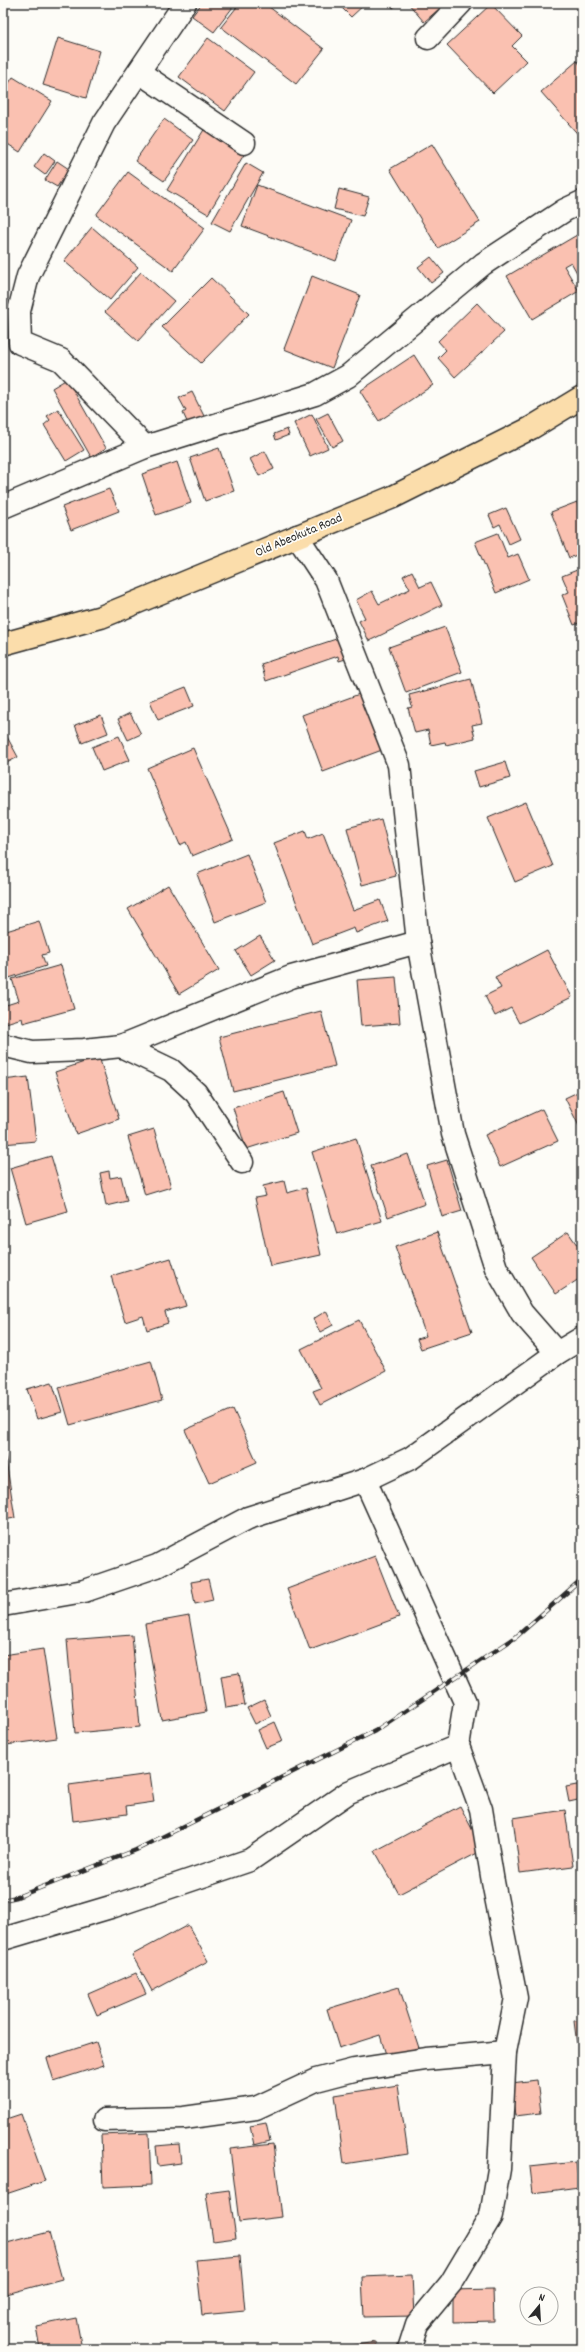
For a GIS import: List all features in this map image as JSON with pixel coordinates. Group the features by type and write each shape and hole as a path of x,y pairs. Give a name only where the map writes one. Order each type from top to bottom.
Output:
{"highway":[{"name":"Old Abeokuta Road","path":"3,644 101,617 393,497 531,428 582,397"}],"street":[{"path":"145,447 61,360 12,343 28,276 104,123 185,3"},
{"path":"428,38 461,3"},
{"path":"139,72 244,143"},
{"path":"3,507 145,447 314,394 348,376 483,264 565,210 582,202"},
{"path":"297,536 326,580 399,766 418,942 453,1134 496,1268 522,1313 557,1353"},
{"path":"3,1045 32,1052 84,1050 121,1046 292,977 418,942"},
{"path":"121,1046 171,1070 196,1093 242,1162"},
{"path":"3,1605 84,1591 157,1566 248,1518 365,1480 411,1458 557,1353 582,1338"},
{"path":"365,1480 465,1702 458,1746 481,1808 493,1882 516,1998 505,2052 499,2169 491,2216 451,2284 417,2324 409,2349"},
{"path":"3,1939 114,1906 250,1860 349,1792 458,1746"},
{"path":"104,2120 184,2118 256,2108 316,2080 354,2070 426,2059 505,2052"}],"building":[{"path":"202,3 236,3 214,32 192,16"},
{"path":"240,3 264,3 324,49 296,84 221,27"},
{"path":"337,3 366,3 351,17"},
{"path":"389,3 399,3 393,8"},
{"path":"408,3 446,3 424,22"},
{"path":"491,4 522,36 512,46 527,61 493,93 447,45"},
{"path":"58,38 100,51 86,98 43,85"},
{"path":"208,38 254,72 225,111 179,77"},
{"path":"577,61 582,67 582,139 541,92"},
{"path":"13,77 52,101 20,152 3,141 3,92"},
{"path":"164,119 193,140 164,181 135,161"},
{"path":"205,128 245,153 208,214 167,190"},
{"path":"432,144 480,222 438,248 390,169"},
{"path":"44,153 55,161 45,175 34,167"},
{"path":"57,161 69,169 57,187 45,180"},
{"path":"246,163 263,173 230,231 212,222"},
{"path":"128,172 205,228 173,271 96,215"},
{"path":"257,185 351,220 336,261 242,226"},
{"path":"339,189 369,197 363,216 334,209"},
{"path":"92,227 138,267 110,300 64,261"},
{"path":"582,232 582,282 571,262 564,266 579,291 532,319 507,276"},
{"path":"431,257 444,273 431,283 418,267"},
{"path":"141,272 174,301 138,341 105,312"},
{"path":"312,276 360,295 332,368 284,349"},
{"path":"211,278 249,314 201,363 162,327"},
{"path":"477,303 504,332 455,377 438,358 446,350 438,341"},
{"path":"414,355 433,385 379,421 360,391"},
{"path":"67,379 106,448 91,457 52,388"},
{"path":"192,392 204,416 188,424 183,413 186,411 179,398"},
{"path":"58,409 84,450 66,461 44,425 50,420 47,416"},
{"path":"328,413 343,441 332,447 316,419"},
{"path":"312,414 328,448 310,456 294,423"},
{"path":"287,429 289,435 276,440 274,434"},
{"path":"219,448 234,491 205,501 190,458"},
{"path":"265,451 274,469 259,476 250,459"},
{"path":"177,462 191,503 156,515 142,474"},
{"path":"109,489 119,511 71,530 62,507"},
{"path":"577,502 582,516 582,553 569,558 551,512"},
{"path":"506,508 520,539 509,544 500,524 494,527 489,515"},
{"path":"498,533 508,558 518,554 529,579 496,593 475,542"},
{"path":"582,568 582,622 574,625 562,595 569,592 562,576"},
{"path":"412,571 420,587 431,582 442,605 369,641 359,621 365,618 356,600 372,591 379,604 410,589 403,576"},
{"path":"445,627 462,672 406,693 389,647"},
{"path":"342,637 349,658 339,661 338,656 266,681 261,664"},
{"path":"471,679 482,723 472,725 475,738 446,745 445,742 431,745 428,730 415,733 408,708 412,707 409,695"},
{"path":"186,687 194,706 158,720 150,701"},
{"path":"362,693 382,750 323,772 302,715"},
{"path":"130,713 141,734 128,740 118,719"},
{"path":"101,715 108,733 82,743 75,725"},
{"path":"6,735 18,757 3,765 3,736"},
{"path":"119,736 130,760 102,771 92,747"},
{"path":"193,748 233,839 192,856 186,842 180,845 147,768"},
{"path":"505,762 510,778 479,787 474,771"},
{"path":"526,802 553,866 515,882 488,818"},
{"path":"381,819 396,876 362,885 347,828"},
{"path":"305,831 308,839 323,833 353,910 380,900 388,921 356,933 354,928 312,944 274,843"},
{"path":"582,851 582,866 576,854"},
{"path":"247,854 266,902 215,922 197,874"},
{"path":"168,885 219,970 179,994 128,909"},
{"path":"39,921 49,953 42,955 46,966 3,980 3,932"},
{"path":"260,936 275,960 251,975 236,951"},
{"path":"547,950 572,997 519,1023 511,1008 495,1016 485,996 501,988 495,977"},
{"path":"61,965 74,1009 23,1023 22,1018 6,1023 3,1006 19,1001 12,979"},
{"path":"396,977 400,1023 361,1026 357,980"},
{"path":"321,1011 335,1066 233,1091 219,1037"},
{"path":"99,1057 119,1119 76,1134 55,1072"},
{"path":"28,1077 36,1141 3,1144 3,1080"},
{"path":"582,1090 582,1125 579,1126 565,1098"},
{"path":"284,1092 297,1133 246,1149 233,1108"},
{"path":"542,1109 558,1141 500,1167 485,1135"},
{"path":"154,1129 171,1187 145,1195 128,1137"},
{"path":"356,1138 382,1221 337,1234 312,1152"},
{"path":"408,1154 425,1204 388,1217 371,1166"},
{"path":"51,1156 68,1211 26,1223 10,1168"},
{"path":"447,1160 462,1211 442,1217 427,1166"},
{"path":"109,1171 110,1178 121,1176 127,1201 106,1206 100,1173"},
{"path":"284,1181 287,1193 306,1188 321,1255 270,1266 255,1198 266,1196 263,1186"},
{"path":"437,1232 472,1332 421,1349 417,1339 426,1336 395,1247"},
{"path":"568,1232 582,1252 582,1277 556,1294 531,1257"},
{"path":"171,1258 186,1306 165,1312 168,1323 147,1330 143,1316 125,1322 111,1276"},
{"path":"326,1311 333,1325 320,1332 313,1319"},
{"path":"359,1320 386,1371 320,1405 313,1391 321,1388 301,1349"},
{"path":"151,1361 162,1400 70,1425 59,1387"},
{"path":"52,1382 62,1412 37,1419 27,1389"},
{"path":"233,1409 257,1462 209,1483 185,1430"},
{"path":"3,1441 15,1518 3,1520"},
{"path":"375,1556 399,1617 310,1650 287,1589"},
{"path":"208,1579 213,1600 195,1604 191,1582"},
{"path":"189,1616 206,1712 162,1720 145,1624"},
{"path":"132,1635 140,1727 75,1733 67,1640"},
{"path":"43,1649 57,1738 6,1745 3,1725 3,1655"},
{"path":"239,1673 245,1705 226,1708 221,1676"},
{"path":"264,1700 271,1716 255,1724 247,1708"},
{"path":"275,1722 283,1741 266,1748 258,1730"},
{"path":"150,1774 154,1802 126,1806 127,1814 73,1821 69,1785"},
{"path":"582,1784 582,1799 569,1802 566,1787"},
{"path":"460,1806 483,1850 399,1894 375,1851"},
{"path":"565,1810 573,1866 520,1873 513,1818"},
{"path":"188,1925 208,1961 152,1991 132,1955"},
{"path":"136,1973 146,1994 97,2015 88,1994"},
{"path":"399,1987 419,2048 387,2058 380,2035 339,2048 327,2009"},
{"path":"582,2020 582,2061 579,2061 574,2021"},
{"path":"96,2042 104,2065 54,2081 47,2058"},
{"path":"537,2080 541,2113 515,2116 511,2083"},
{"path":"398,2085 408,2154 344,2164 335,2095"},
{"path":"21,2114 45,2181 3,2195 3,2120"},
{"path":"266,2123 270,2141 254,2145 250,2126"},
{"path":"149,2133 151,2185 103,2187 101,2135"},
{"path":"179,2144 181,2163 158,2166 156,2146"},
{"path":"273,2144 282,2217 239,2222 230,2149"},
{"path":"576,2162 579,2187 533,2193 530,2167"},
{"path":"229,2190 236,2238 213,2241 206,2193"},
{"path":"49,2232 62,2279 3,2295 3,2244"},
{"path":"240,2256 245,2311 202,2315 196,2260"},
{"path":"412,2275 414,2316 364,2317 362,2277"},
{"path":"493,2289 494,2321 453,2322 453,2290"},
{"path":"76,2318 82,2349 40,2349 36,2326"},
{"path":"376,2342 377,2349 329,2349"}],"railway":[{"path":"3,1900 17,1897 136,1850 375,1731 516,1637 582,1579"}]}
